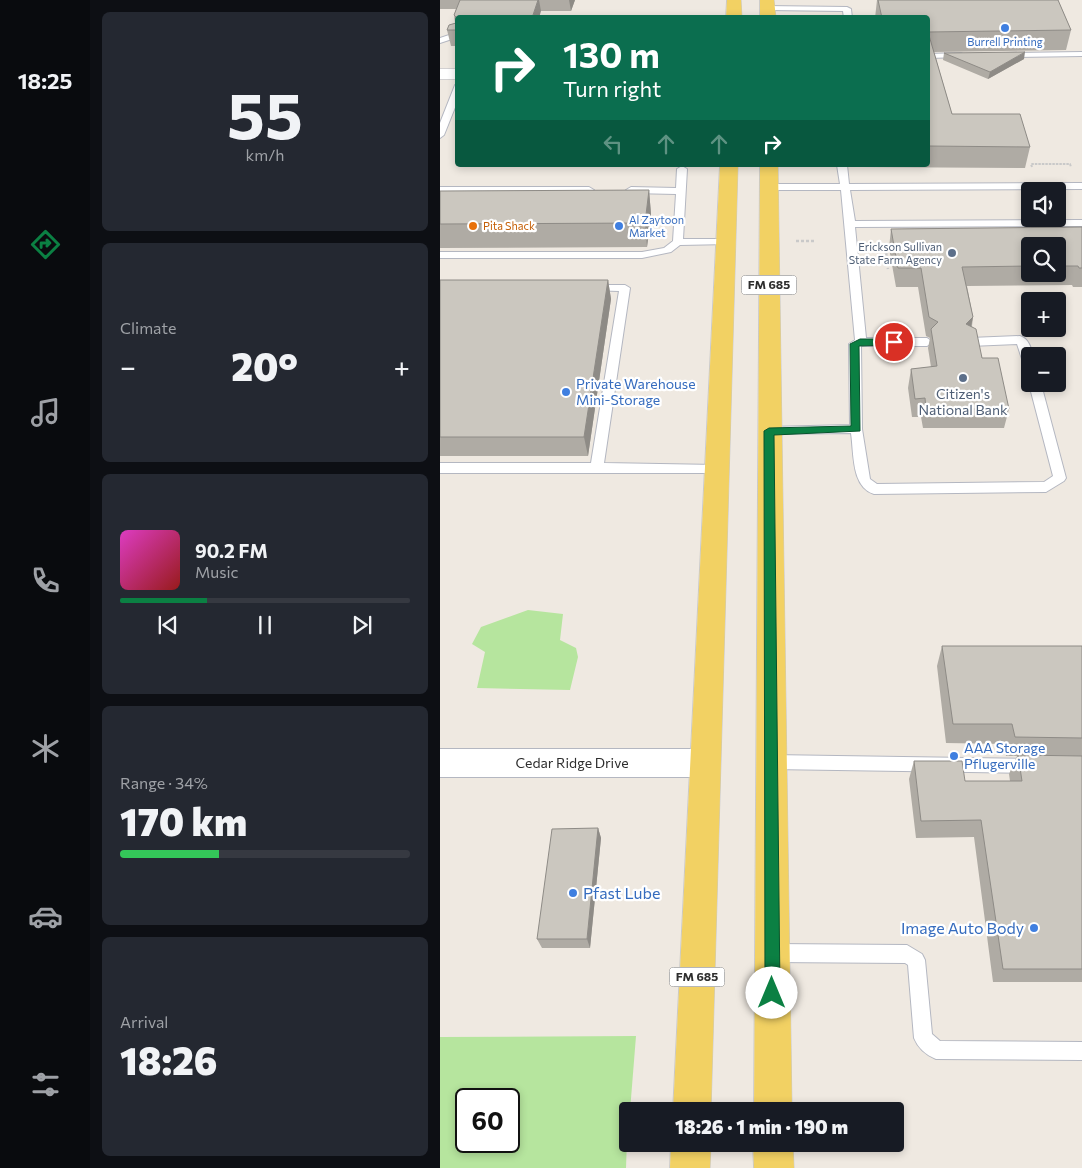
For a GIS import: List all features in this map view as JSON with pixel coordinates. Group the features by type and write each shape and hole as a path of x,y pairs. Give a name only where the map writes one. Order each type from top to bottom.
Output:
{"main road":[{"path":"734,0 734,15"},
{"name":"FM 685","path":"692,1102 704,763 729,167"},
{"name":"FM 685","path":"770,167 769,431 773,1102"},
{"path":"690,1168 691,1152"},
{"path":"774,1152 774,1168"}],"street":[{"path":"440,74 455,74"},
{"name":"Cedar Ridge Drive","path":"440,764 704,763"}],"lane":[{"path":"768,8 847,13"},
{"path":"440,41 455,35"},
{"path":"995,55 1082,54"},
{"path":"930,56 966,55"},
{"path":"440,135 455,95"},
{"path":"842,167 850,224 860,342"},
{"path":"678,242 682,170"},
{"path":"770,187 1082,186"},
{"path":"440,190 604,190"},
{"path":"623,190 681,190"},
{"path":"850,224 1082,223"},
{"path":"440,254 642,255 667,250 678,242 726,242"},
{"path":"576,288 625,288 597,468"},
{"path":"970,342 1020,340 1025,347"},
{"path":"927,342 860,342 855,344 856,429 864,481 874,489 1046,487 1060,478 1037,392"},
{"path":"769,431 856,429"},
{"path":"440,468 716,470"},
{"path":"771,762 1043,766"},
{"path":"772,953 907,954 916,960 922,1038 936,1050 1082,1051"}],"path":[{"path":"796,241 814,241"},
{"path":"885,242 888,270"}],"green space":[{"path":"528,610 563,614 560,640 576,648 578,657 570,690 477,688 485,652 472,644 481,627"},
{"path":"636,1036 631,1102 619,1102 619,1152 627,1152 626,1168 440,1168 440,1037"}],"building":[{"path":"460,0 538,0 533,15 454,15"},
{"path":"878,0 1058,0 1071,30 930,32 930,15 881,15"},
{"path":"455,23 455,30 447,30 449,25"},
{"path":"930,39 952,114 1020,114 1030,147 930,146"},
{"path":"1025,52 990,72 944,53"},
{"path":"649,190 645,223 440,224 440,191"},
{"path":"1082,227 1082,268 1066,266 1066,237 1021,237 1021,266 962,267 973,317 966,324 976,329 982,358 998,358 1009,409 926,409 925,398 915,399 911,369 937,366 931,329 938,322 929,317 921,268 898,268 891,229"},
{"path":"440,280 608,280 584,437 440,437"},
{"path":"942,646 1082,646 1082,738 1015,737 1012,724 953,724"},
{"path":"1018,755 1082,756 1082,969 1003,969 981,820 921,821 914,761 962,761 965,781 1022,781"},
{"name":"Pfast Lube","path":"598,828 587,939 537,939 552,829"}],"place":[{"name":"Burrell Printing","path":"1005,28"},
{"name":"Pita Shack","path":"473,226"},
{"name":"Al Zaytoon Market","path":"619,226"},
{"name":"Erickson Sullivan State Farm Agency","path":"952,253"},
{"name":"Citizen's National Bank","path":"963,378"},
{"name":"Private Warehouse Mini-Storage","path":"566,392"},
{"name":"AAA Storage Pflugerville","path":"954,756"},
{"name":"Pfast Lube","path":"573,893"},
{"name":"Image Auto Body","path":"1034,928"}],"route":[{"path":"772,993 769,431 856,429 855,344 860,342 894,342"}]}
